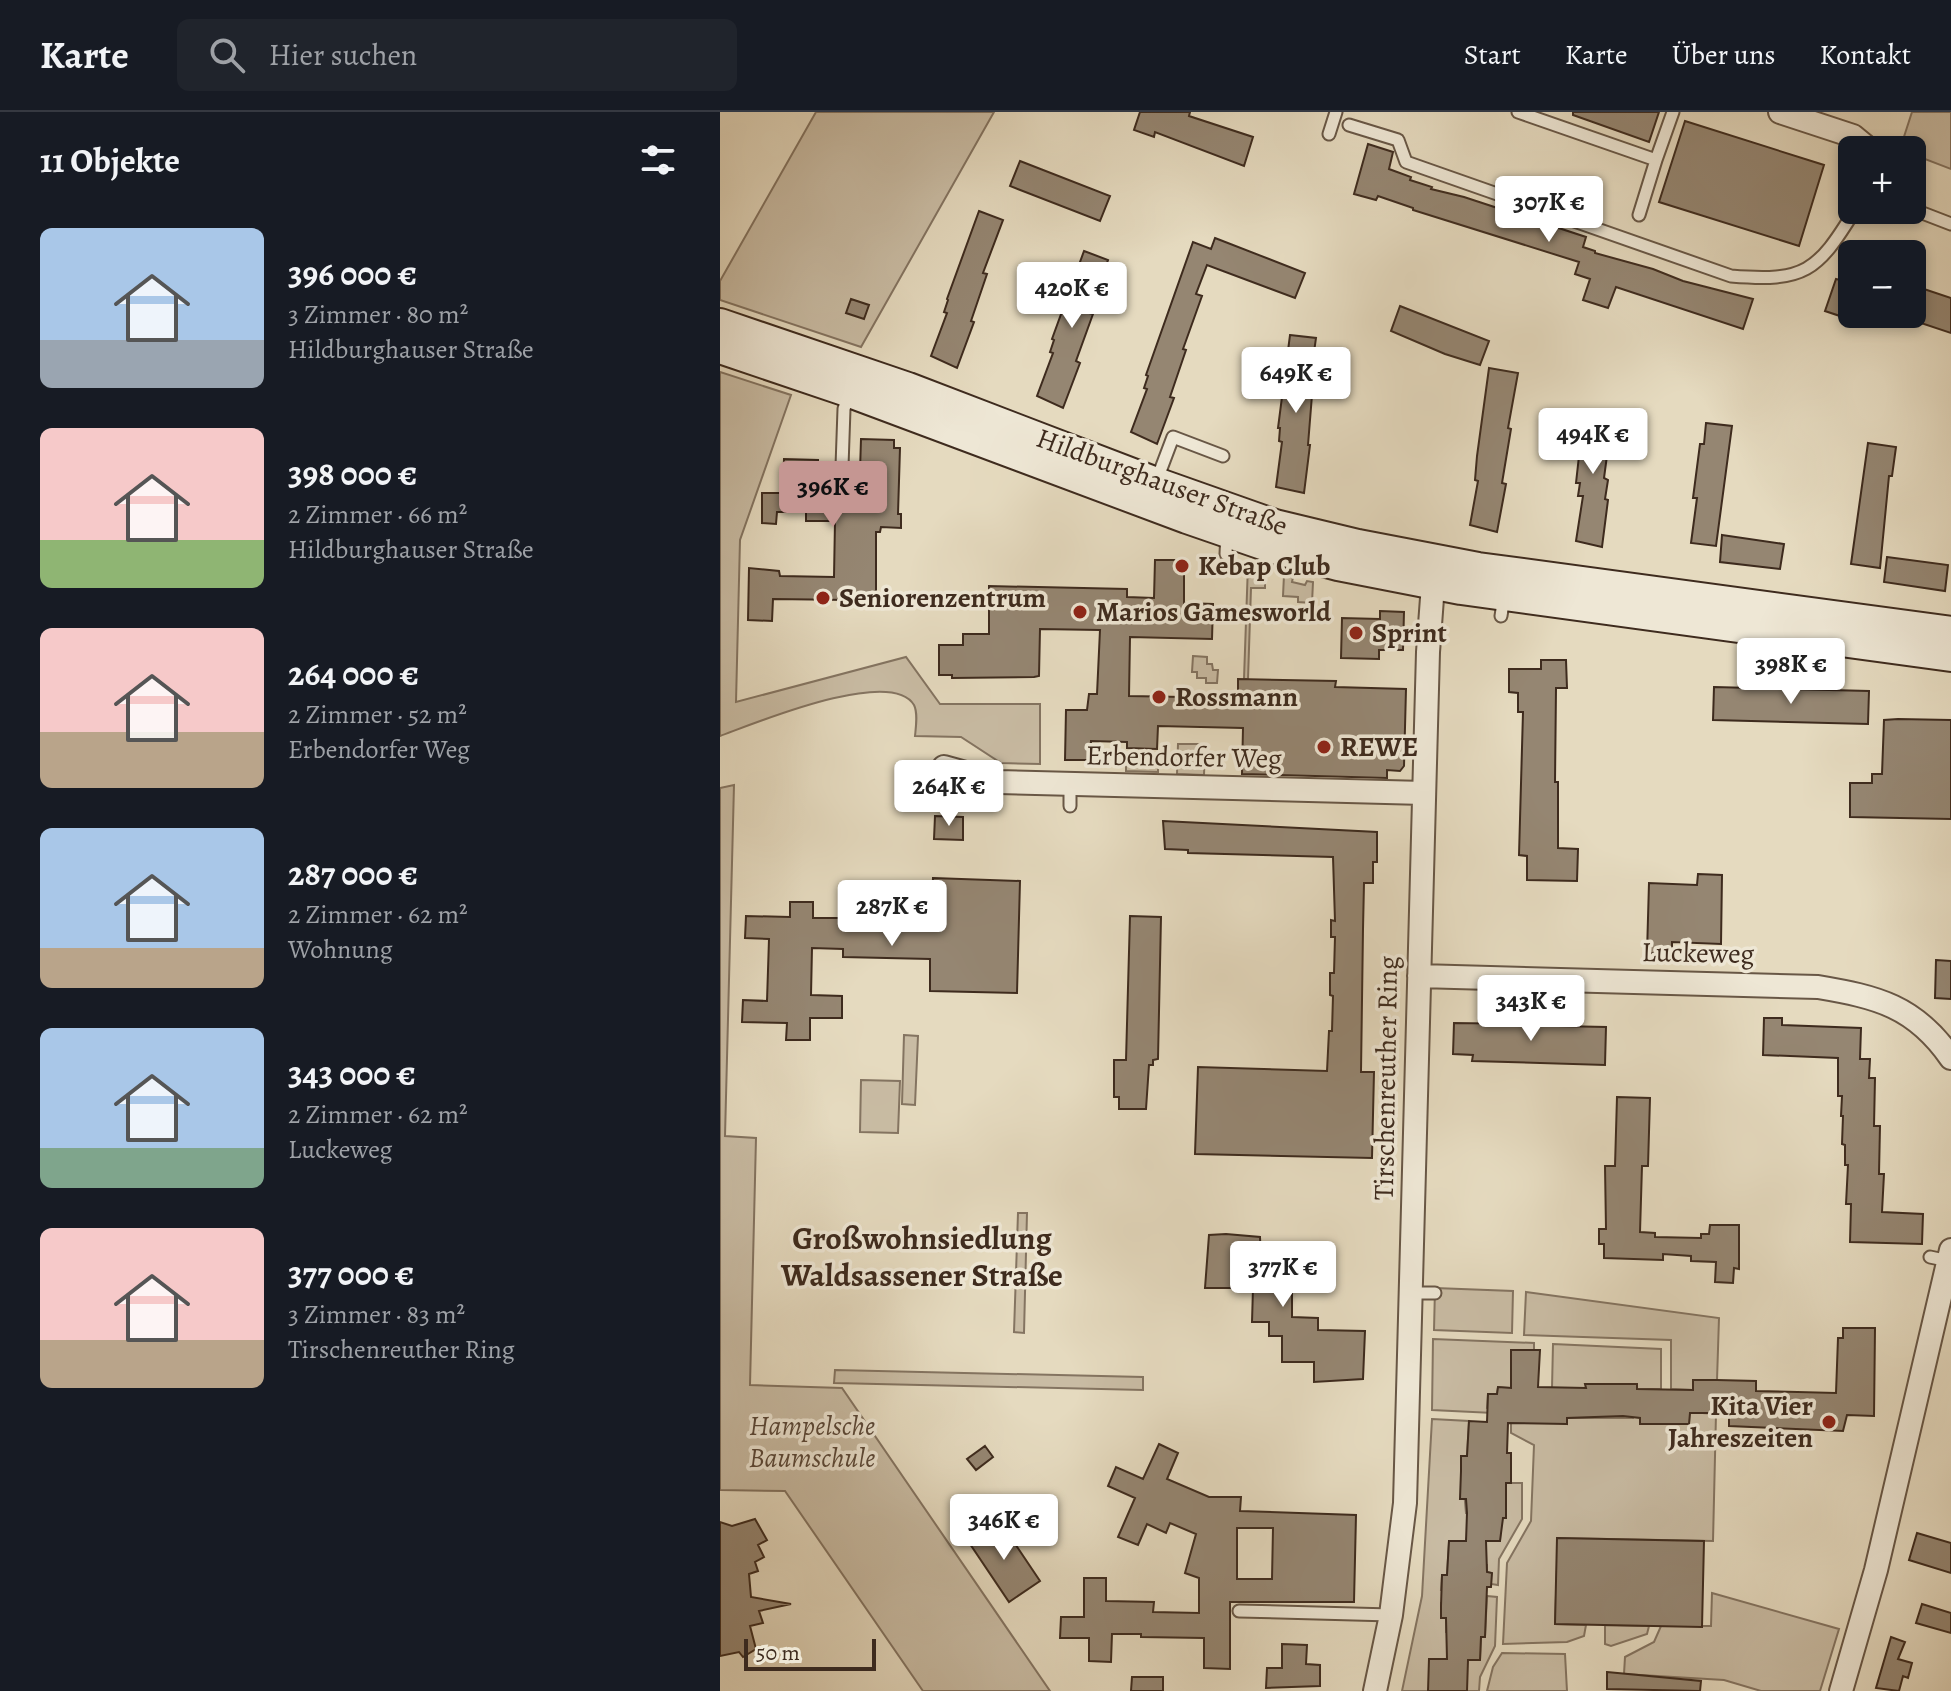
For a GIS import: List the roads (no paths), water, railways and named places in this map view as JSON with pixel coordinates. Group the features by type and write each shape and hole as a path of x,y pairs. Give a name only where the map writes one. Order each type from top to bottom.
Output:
{"main road":[{"name":"Hildburghauser Straße","path":"720,324 908,388 1356,557"},
{"name":"Hildburghauser Straße","path":"720,348 850,392 1227,543 1356,557 1433,572 1504,594 1830,627 1951,632"},
{"name":"Hildburghauser Straße","path":"1830,627 1951,656"}],"street":[{"path":"1780,112 1853,136"},
{"name":"Tirschenreuther Ring","path":"1375,1691 1391,1615 1405,1503 1433,572"},
{"name":"Erbendorfer Weg","path":"944,767 998,782 1070,795 1424,793"},
{"name":"Luckeweg","path":"1419,976 1818,987 1863,994 1891,1004 1914,1017 1937,1038 1951,1058"},
{"path":"1841,1691 1876,1570 1943,1256"}],"lane":[{"path":"1329,134 1336,112"},
{"path":"1518,112 1656,160"},
{"path":"1639,215 1673,112"},
{"path":"1349,125 1398,140 1406,162 1731,276 1763,279 1795,275 1815,263 1834,245 1847,224"},
{"path":"1926,214 1951,224"},
{"path":"841,495 844,409 850,392"},
{"path":"1156,483 1173,437 1223,456"},
{"path":"1410,1293 1435,1293"},
{"path":"1239,1611 1391,1615"}],"place":[{"name":"Kebap Club","path":"1182,566"},
{"name":"Seniorenzentrum","path":"823,598"},
{"name":"Marios Gamesworld","path":"1080,612"},
{"name":"Sprint","path":"1356,633"},
{"name":"Rossmann","path":"1159,697"},
{"name":"REWE","path":"1324,747"},
{"name":"Kita Vier Jahreszeiten","path":"1829,1422"}],"district":[{"name":"Großwohnsiedlung Waldsassener Straße","path":"922,1256"}],"park label":[{"name":"Hampelsche Baumschule","path":"812,1442"}]}
